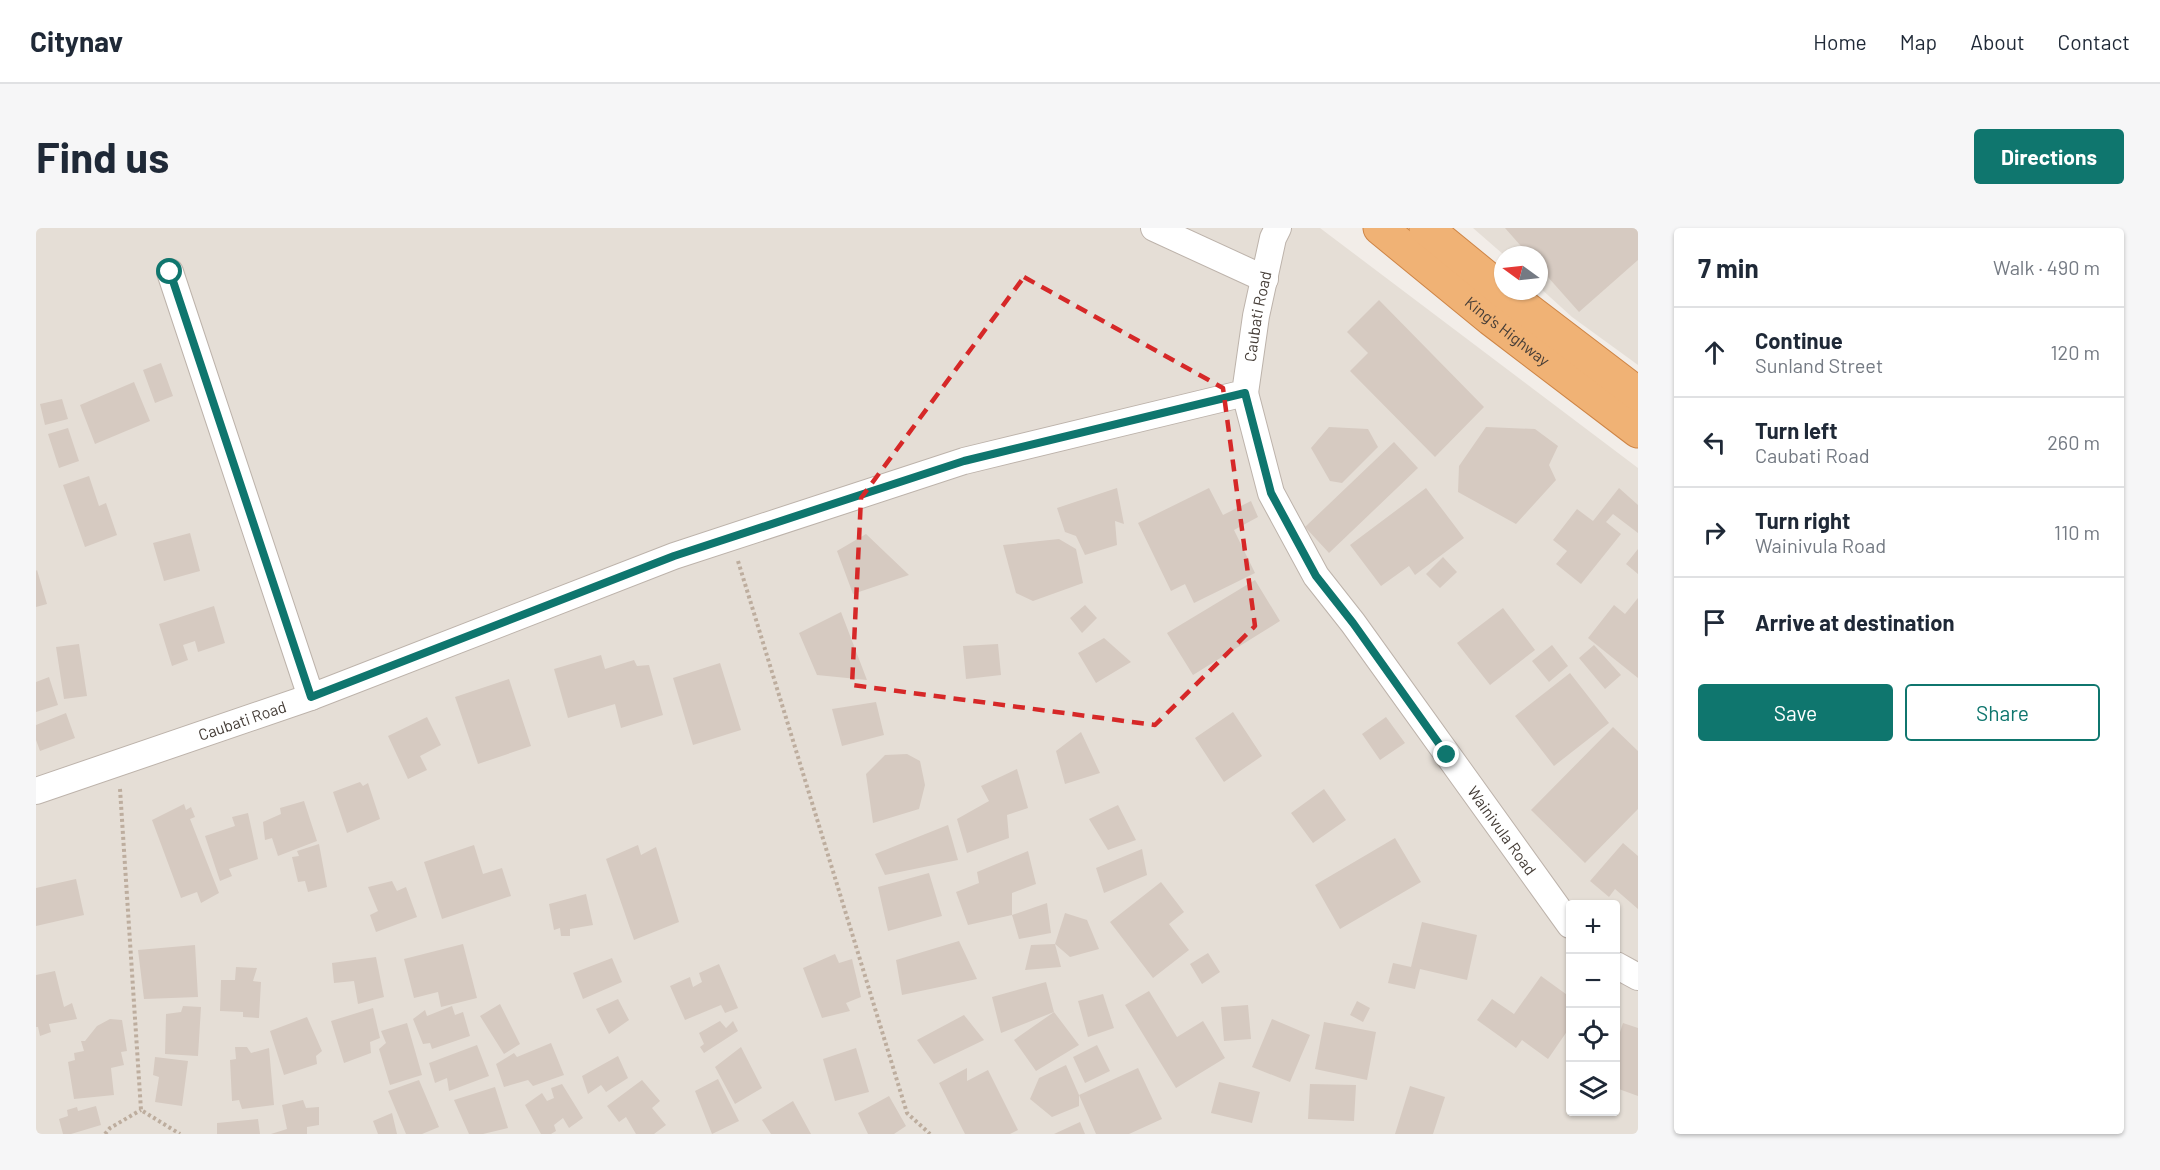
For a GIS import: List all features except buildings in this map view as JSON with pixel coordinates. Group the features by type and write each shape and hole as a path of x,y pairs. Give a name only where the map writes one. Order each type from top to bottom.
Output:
{"highway":[{"name":"King's Highway","path":"1380,228 1491,318 1638,431"},
{"name":"King's Highway","path":"1426,228 1503,291 1638,394"}],"street":[{"path":"1154,228 1265,279"},
{"name":"Caubati Road","path":"36,791 311,697 674,556 731,537 964,461 1245,393 1256,316 1273,238 1278,228"},
{"path":"170,272 311,697"},
{"name":"Wainivula Road","path":"1245,393 1271,493 1316,576 1353,623 1566,919"},
{"path":"1620,967 1638,976"}],"path":[{"path":"731,537 907,1113 930,1134"},
{"path":"118,762 141,1110"},
{"path":"105,1134 110,1128 141,1110"},
{"path":"141,1110 180,1134"}],"highlighted area":[{"path":"1024,277 1223,388 1255,626 1155,725 852,685 861,498"}],"shaded area":[{"path":"36,228 1320,228 1638,468 1638,1134 36,1134"},
{"path":"1473,228 1638,228 1638,365 1572,317 1548,295 1548,246 1494,246"}],"route":[{"path":"170,272 311,697 674,556 964,461 1245,393 1271,493 1316,576 1353,623 1447,755"}]}
